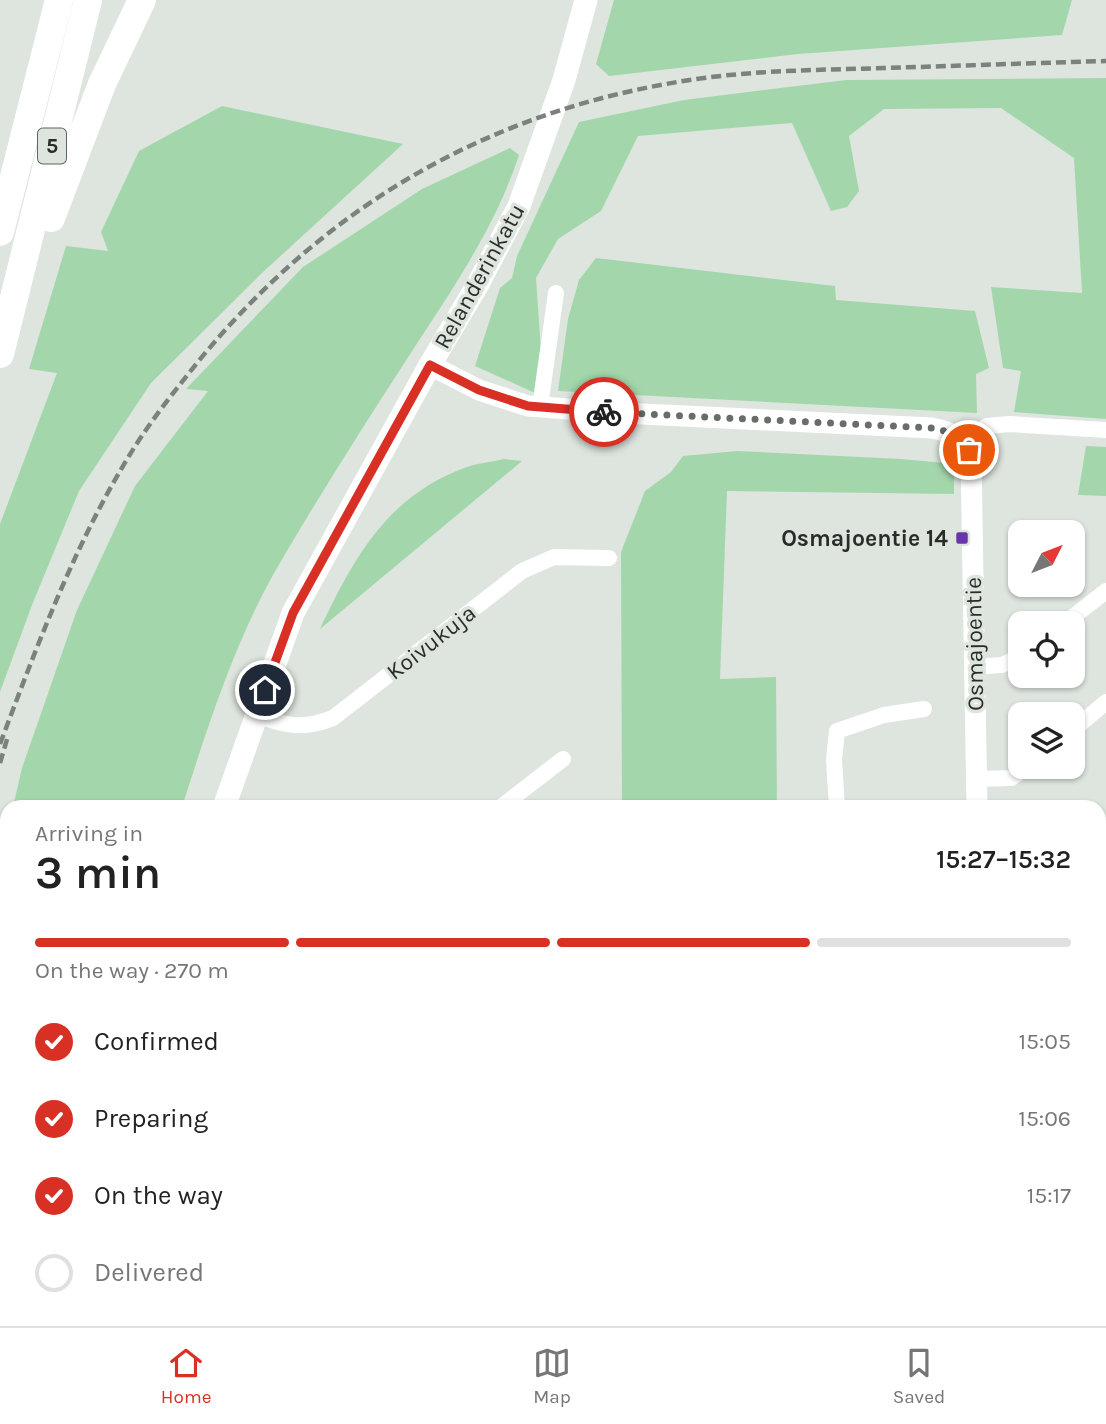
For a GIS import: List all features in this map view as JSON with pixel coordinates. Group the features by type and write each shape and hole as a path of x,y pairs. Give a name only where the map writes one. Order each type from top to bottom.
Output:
{"highway":[{"name":"5","path":"0,232 59,0"},
{"name":"5","path":"0,354 88,0"},
{"path":"17,293 32,273 102,83 142,0"}],"main road":[{"name":"Relanderinkatu","path":"227,800 293,613 519,206 564,80 586,0"}],"street":[{"path":"540,407 556,293"},
{"path":"430,365 479,390 528,406 932,428 946,431 963,441 987,426 1009,424 1106,430"},
{"name":"Osmajoentie","path":"963,441 969,450 971,461 976,800"},
{"name":"Koivukuja","path":"256,715 300,727 316,725 333,718 522,571 554,557 609,558"},
{"path":"1080,611 1106,591"},
{"path":"974,667 1008,662"},
{"path":"1085,720 1106,702"},
{"path":"837,800 834,760 837,731 884,715 924,709"},
{"path":"510,800 563,760"},
{"path":"976,779 1008,778"}],"green space":[{"path":"614,0 1072,0 1062,35 798,54 609,76 596,64"},
{"path":"1106,78 1106,419 1014,412 1021,371 1003,368 991,287 1082,293 1074,158 1001,108 884,109 849,136 859,191 847,207 831,211 792,123 638,136 601,211 558,239 536,278 543,380 535,393 475,366 500,288 512,278 517,256 579,122 684,100 846,80"},
{"path":"222,106 403,144 263,272 151,383 79,491 0,692 0,524 57,373 29,369 66,246 108,251 101,232 139,151"},
{"path":"510,148 519,155 497,209 455,285 327,485 265,590 225,681 184,800 15,800 22,768 77,610 135,486 208,391 186,389 303,267 422,189"},
{"path":"596,258 835,286 836,300 975,311 989,368 976,374 977,413 558,391 568,319 579,280"},
{"path":"1086,446 1106,447 1106,496 1078,495"},
{"path":"737,451 901,459 945,463 954,468 954,494 727,491 720,679 776,677 777,800 622,800 621,552 645,491 671,472 683,456"},
{"path":"504,459 522,461 320,629 361,553 395,512 415,494 439,479 471,466"}],"railway":[{"path":"0,744 74,561 109,490 145,432 197,363 248,306 302,254 360,209 422,171 487,138 556,112 628,92 748,73 1106,61"},
{"path":"0,763 8,736"}],"way so far":[{"path":"604,412 932,428 955,436 963,441 969,450"}],"place":[{"name":"Osmajoentie 14","path":"962,538"}],"route":[{"path":"265,690 293,613 430,365 479,390 528,406 604,412"}]}
